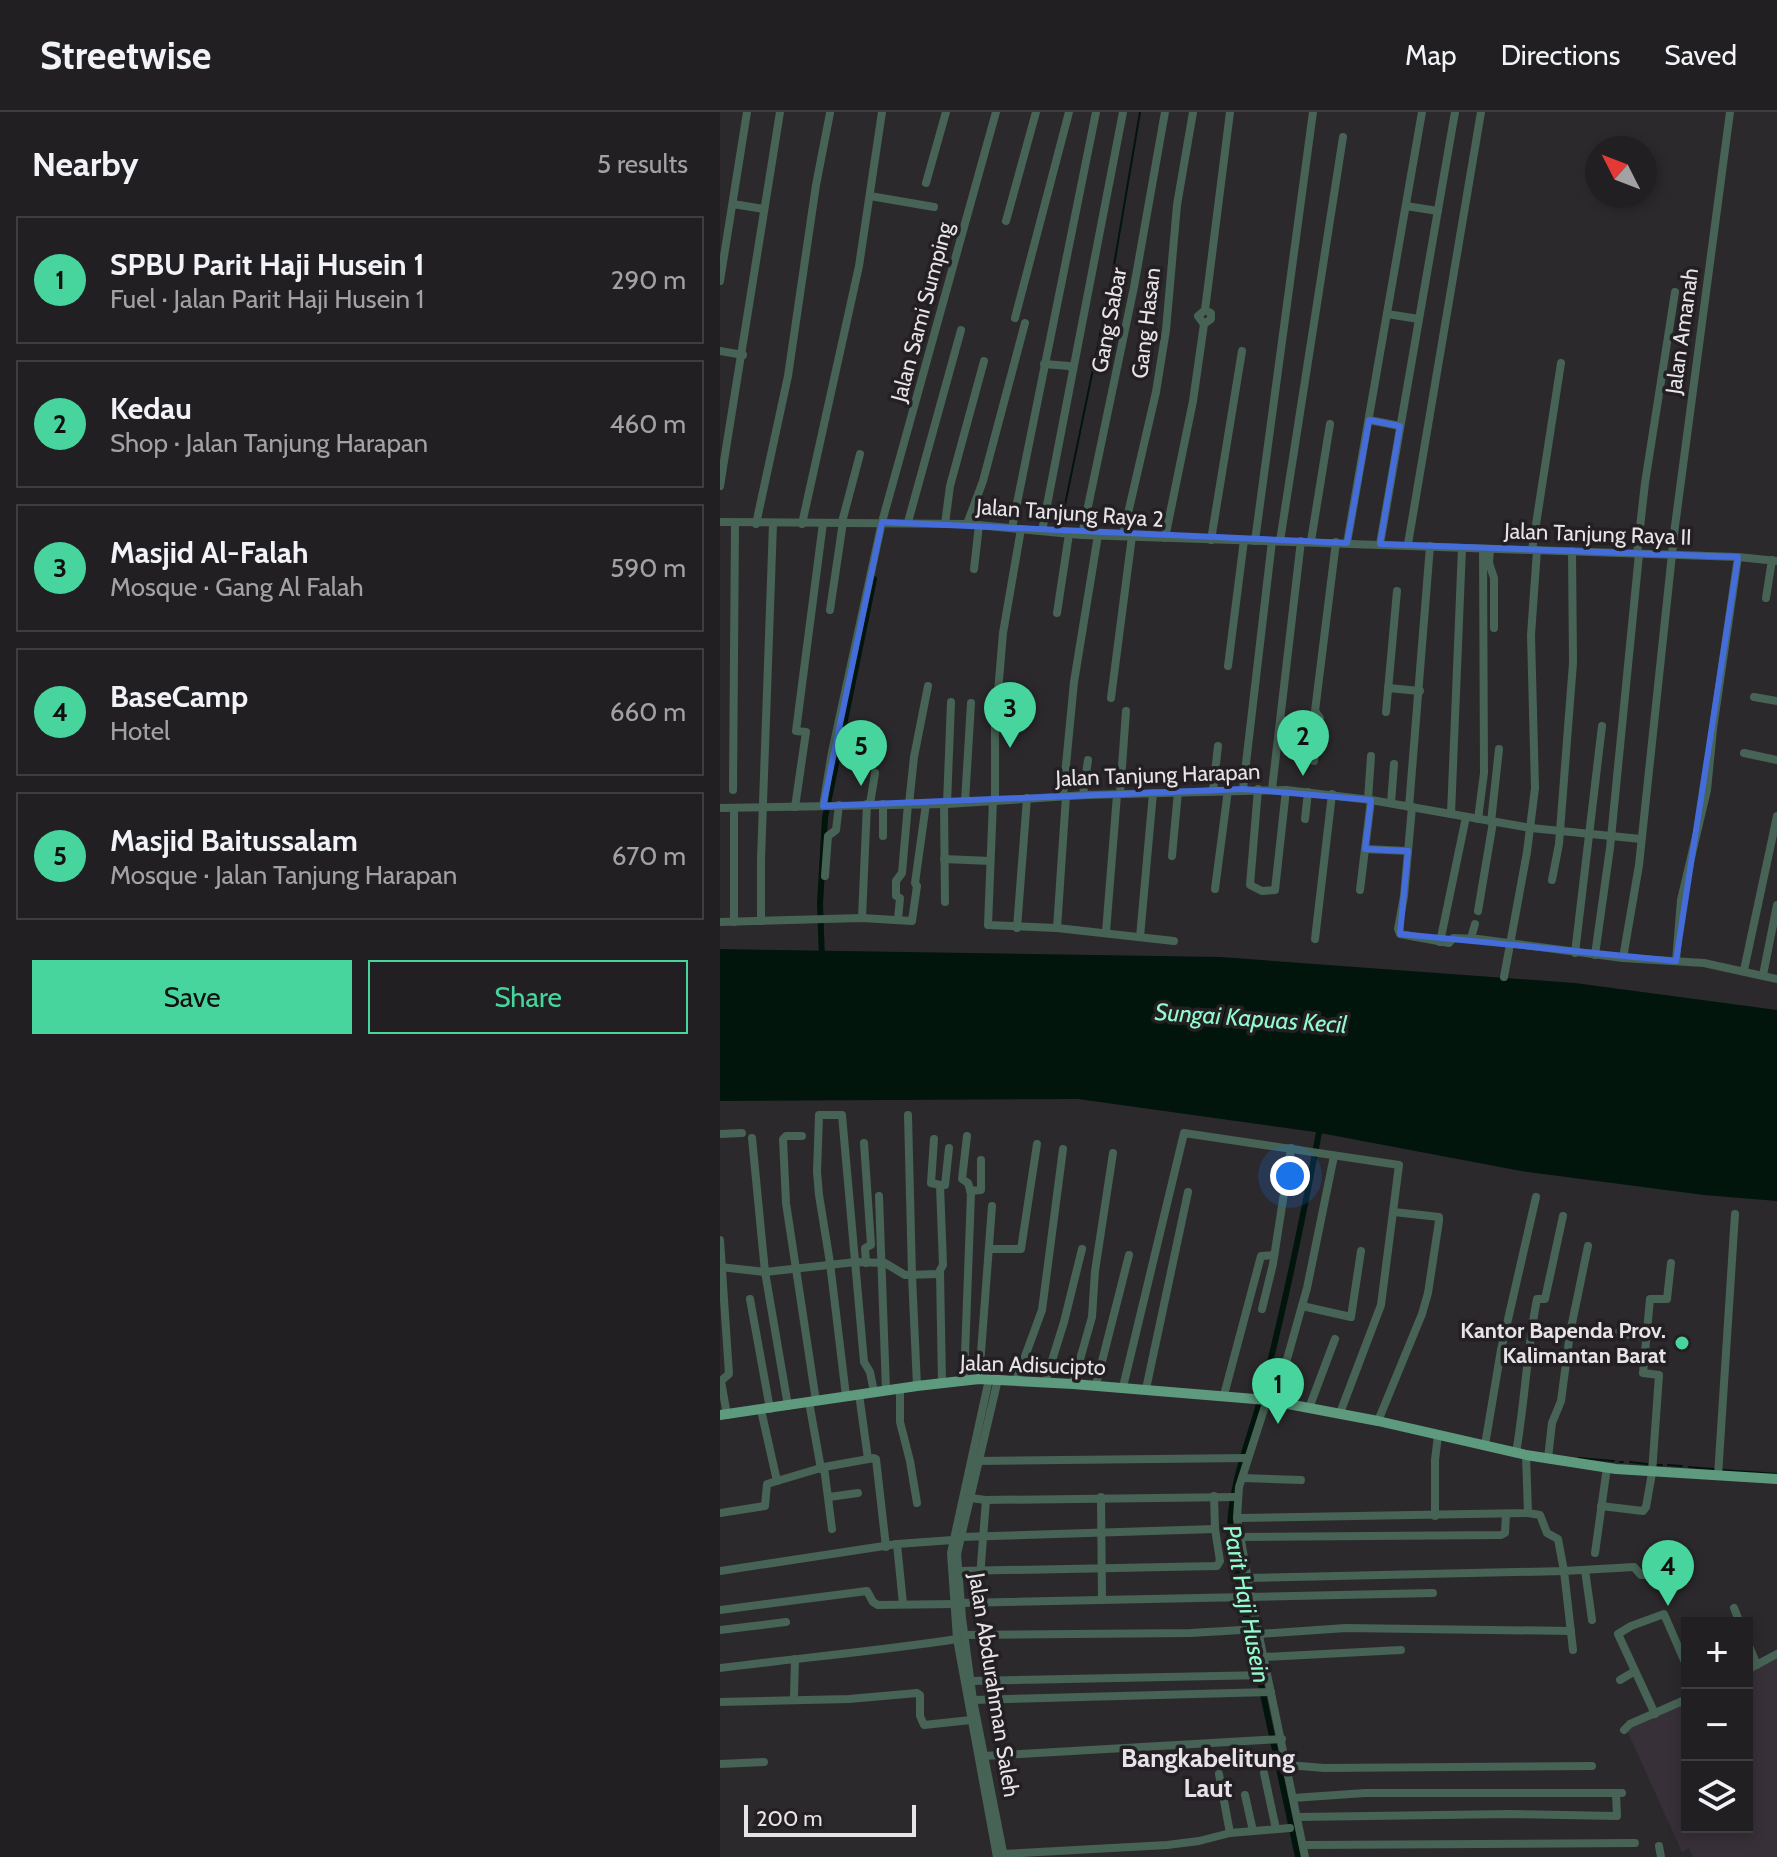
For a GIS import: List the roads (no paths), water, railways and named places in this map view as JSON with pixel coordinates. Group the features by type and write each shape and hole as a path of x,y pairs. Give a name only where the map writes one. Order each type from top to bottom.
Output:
{"main road":[{"name":"Jalan Adisucipto","path":"723,1415 900,1388 988,1379 1123,1387 1269,1401"},
{"path":"1269,1401 1340,1413 1521,1454 1652,1473 1777,1479"}],"street":[{"path":"720,281 747,112"},
{"path":"720,486 780,112"},
{"path":"802,524 859,266 882,112"},
{"path":"926,183 946,112"},
{"name":"Jalan Sami Sumping","path":"823,806 882,522 996,112"},
{"path":"1006,221 1036,112"},
{"path":"1015,318 1069,112"},
{"path":"1096,112 1044,364 1016,529 995,728 988,925 1106,932 1174,941"},
{"path":"1042,531 1123,112"},
{"name":"Gang Sabar","path":"1082,535 1134,287 1165,112"},
{"name":"Gang Hasan","path":"1111,698 1128,536 1166,330 1177,205 1193,112"},
{"path":"1165,538 1193,401 1204,324 1210,322 1212,316 1205,310 1230,112"},
{"path":"1255,541 1313,112"},
{"path":"1347,543 1422,112"},
{"path":"1380,544 1455,112"},
{"path":"1413,545 1481,112"},
{"name":"Jalan Amanah","path":"1623,958 1637,880 1671,555 1730,112"},
{"path":"756,524 788,376 816,185 830,113"},
{"path":"1243,789 1276,541 1343,137"},
{"path":"870,196 934,207"},
{"path":"733,204 764,209"},
{"path":"1406,206 1438,211"},
{"path":"1595,955 1612,837 1645,483 1675,292"},
{"path":"1387,314 1419,319"},
{"path":"967,524 983,481 1025,323"},
{"path":"908,522 961,330"},
{"path":"720,351 743,355"},
{"path":"1211,540 1242,351"},
{"path":"945,524 954,471 984,361"},
{"path":"1504,977 1531,828 1536,761 1531,635 1534,550 1561,363"},
{"path":"1044,364 1073,369"},
{"path":"1369,420 1400,426"},
{"path":"1311,541 1330,424"},
{"path":"830,610 842,522 860,454"},
{"name":"Jalan Tanjung Raya 2","path":"720,522 908,522 967,524 1082,535 1413,545"},
{"path":"733,790 735,523"},
{"path":"795,807 806,732 796,731 823,523"},
{"path":"761,921 773,524"},
{"path":"974,569 979,525"},
{"path":"1057,613 1069,534"},
{"path":"1057,928 1074,682 1098,535"},
{"path":"1228,666 1244,540"},
{"path":"1272,789 1301,541"},
{"path":"1314,761 1320,718 1315,711 1336,542"},
{"name":"Jalan Tanjung Raya II","path":"1413,545 1738,557 1774,561"},
{"path":"1430,546 1408,851 1399,932 1449,943 1453,938 1471,938 1575,953 1676,961 1744,970 1777,979"},
{"path":"1451,814 1462,548"},
{"path":"1486,549 1494,578 1494,628"},
{"path":"1478,819 1484,762 1486,549"},
{"path":"1552,880 1560,831 1573,663 1572,551"},
{"path":"1676,961 1678,922 1707,790 1714,718 1738,557"},
{"path":"1766,598 1774,561"},
{"path":"1386,712 1397,591"},
{"path":"898,919 900,898 896,896 896,881 902,873 914,757 928,686"},
{"path":"1388,688 1420,691"},
{"path":"1754,697 1777,701"},
{"path":"945,902 945,804 951,702"},
{"path":"965,802 971,703"},
{"path":"1106,932 1126,711"},
{"path":"1575,953 1602,726"},
{"path":"1213,790 1218,746"},
{"path":"1478,911 1492,822 1499,749"},
{"path":"1744,753 1777,760"},
{"path":"1360,890 1370,799 1371,756"},
{"path":"1083,795 1088,760"},
{"path":"1391,803 1394,764"},
{"path":"862,918 868,804 875,773"},
{"path":"1258,789 1250,885 1262,891 1275,890 1286,790"},
{"name":"Jalan Tanjung Harapan","path":"720,808 945,804 1083,795 1272,789 1370,799 1531,828 1641,839"},
{"path":"1215,889 1228,790"},
{"path":"1172,856 1178,792"},
{"path":"1305,819 1308,792"},
{"path":"1140,937 1153,793"},
{"path":"1315,939 1332,794"},
{"path":"1017,928 1027,798"},
{"path":"883,804 883,836"},
{"path":"720,922 862,918 912,921 926,804"},
{"path":"825,876 828,836 836,830 839,805"},
{"path":"734,808 734,922"},
{"path":"1744,970 1777,816"},
{"path":"1440,942 1466,817"},
{"path":"1365,849 1408,851"},
{"path":"944,859 990,861"},
{"path":"1763,975 1777,905"},
{"path":"1471,938 1475,924"},
{"path":"846,1396 817,1172 819,1115 842,1115 864,1362 870,1371 874,1392"},
{"path":"908,1115 917,1386"},
{"path":"720,1134 742,1133"},
{"path":"1123,1387 1184,1133 1399,1165 1381,1305 1340,1413"},
{"path":"802,1136 786,1136 783,1141 786,1203 798,1270 832,1529"},
{"path":"964,1381 970,1191 968,1183 962,1179 967,1136"},
{"path":"752,1138 765,1272 788,1406"},
{"path":"934,1139 931,1183 945,1185 949,1148"},
{"path":"864,1143 871,1245 865,1248 866,1263"},
{"path":"990,1249 1021,1249 1037,1144"},
{"path":"1262,1309 1291,1148"},
{"path":"1016,1381 1042,1310 1063,1149"},
{"path":"1073,1384 1094,1307 1095,1271 1113,1153"},
{"path":"1305,1857 1304,1845 1295,1827 1297,1817 1282,1739 1264,1692 1264,1657 1245,1597 1247,1578 1232,1496 1242,1478 1242,1458 1269,1401 1302,1306 1334,1156"},
{"path":"970,1191 981,1190 981,1160"},
{"path":"940,1185 942,1383"},
{"path":"1146,1389 1188,1192"},
{"path":"879,1196 886,1390"},
{"path":"1485,1445 1501,1350 1536,1197"},
{"name":"Jalan Abdurahman Saleh","path":"992,1206 988,1379 982,1430 970,1498 951,1553 971,1720 1001,1856"},
{"path":"1378,1421 1422,1314 1439,1221 1439,1217 1394,1212"},
{"path":"1718,1476 1735,1214"},
{"path":"1528,1513 1521,1454 1534,1315 1537,1299 1545,1299 1563,1216"},
{"path":"720,1240 729,1376 721,1381 723,1415"},
{"path":"1548,1458 1552,1423 1562,1395 1570,1333 1588,1246"},
{"path":"1045,1383 1082,1249"},
{"path":"1302,1306 1351,1317 1361,1251"},
{"path":"1096,1385 1129,1255"},
{"path":"1224,1395 1261,1256 1274,1255"},
{"path":"721,1268 765,1272 856,1262 882,1264 902,1275 940,1272"},
{"path":"1601,1506 1645,1511 1652,1473 1659,1375 1643,1373 1645,1337 1650,1299 1667,1299 1671,1263"},
{"path":"750,1299 777,1481"},
{"path":"1617,1333 1645,1337"},
{"path":"1309,1408 1335,1339"},
{"path":"900,1388 900,1422 917,1503"},
{"path":"859,1394 868,1459"},
{"name":"Jalan Abdurahman Saleh","path":"958,1603 956,1538 982,1430"},
{"path":"1435,1516 1438,1435"},
{"path":"978,1461 1242,1458"},
{"path":"720,1513 765,1506 765,1487 777,1481 822,1468 876,1459 886,1547"},
{"path":"1595,1553 1607,1467"},
{"path":"1242,1478 1301,1480"},
{"path":"829,1497 858,1493"},
{"path":"958,1571 1217,1566 1220,1561 1214,1496"},
{"path":"970,1498 1232,1496"},
{"path":"1101,1497 1102,1600"},
{"path":"978,1603 986,1500"},
{"path":"1239,1537 1501,1535 1505,1533 1506,1514"},
{"path":"1237,1518 1540,1515 1547,1533 1558,1539 1573,1650"},
{"path":"720,1571 956,1538 1215,1529"},
{"path":"897,1544 903,1604"},
{"path":"1247,1578 1634,1567 1641,1575 1668,1575 1672,1581 1671,1593"},
{"path":"1585,1570 1592,1620"},
{"path":"720,1610 867,1591 878,1605 1433,1593"},
{"path":"1734,1608 1738,1617"},
{"path":"1655,1714 1618,1634 1664,1614 1681,1653"},
{"path":"720,1630 786,1622"},
{"path":"720,1668 885,1650 961,1637 1361,1628 1571,1631"},
{"name":"Jalan Abdurahman Saleh","path":"963,1650 1001,1856"},
{"path":"1264,1657 1401,1650"},
{"path":"1753,1667 1777,1654"},
{"path":"1753,1655 1757,1665"},
{"path":"794,1696 795,1659"},
{"path":"1620,1680 1635,1671"},
{"path":"971,1681 1262,1675"},
{"path":"973,1700 1264,1692"},
{"path":"720,1702 849,1699 917,1693 920,1695 920,1716 924,1725 971,1720"},
{"path":"1624,1730 1681,1702"},
{"path":"984,1756 1282,1739"},
{"path":"720,1764 764,1762"},
{"path":"1288,1765 1324,1768 1592,1766"},
{"path":"1264,1773 1276,1829"},
{"path":"1219,1774 1230,1833"},
{"path":"1293,1798 1365,1793 1619,1793 1617,1816 1297,1817"},
{"path":"1245,1795 1253,1831"},
{"path":"1001,1856 1167,1845 1230,1833 1295,1827"},
{"path":"1304,1845 1635,1843"},
{"path":"1659,1846 1661,1857"}],"water":[{"name":"Sungai Kapuas Kecil","path":"720,949 1220,957 1575,983 1777,1010 1777,1201 1704,1195 1521,1171 1315,1132 1078,1099 720,1101"}],"waterway":[{"path":"1060,529 1112,277 1140,112"},
{"path":"822,959 820,904 825,818 874,579"},
{"name":"Parit Haji Husein","path":"1298,1857 1230,1541 1230,1521 1236,1481 1264,1386 1287,1289 1320,1127"},
{"path":"1579,1458 1614,1461"},
{"path":"1630,1462 1647,1464"},
{"path":"1657,1465 1662,1465"},
{"path":"1668,1465 1682,1466"},
{"path":"1689,1467 1714,1469"},
{"path":"1723,1470 1777,1474"}],"place":[{"name":"Masjid Al-Falah","path":"1010,748"},
{"name":"Kedau","path":"1303,776"},
{"name":"Masjid Baitussalam","path":"861,786"},
{"name":"Kantor Bapenda Prov. Kalimantan Barat","path":"1682,1343"},
{"name":"SPBU Parit Haji Husein 1","path":"1278,1424"},
{"name":"BaseCamp","path":"1668,1606"}],"district":[{"name":"Bangkabelitung Laut","path":"1208,1773"}]}
